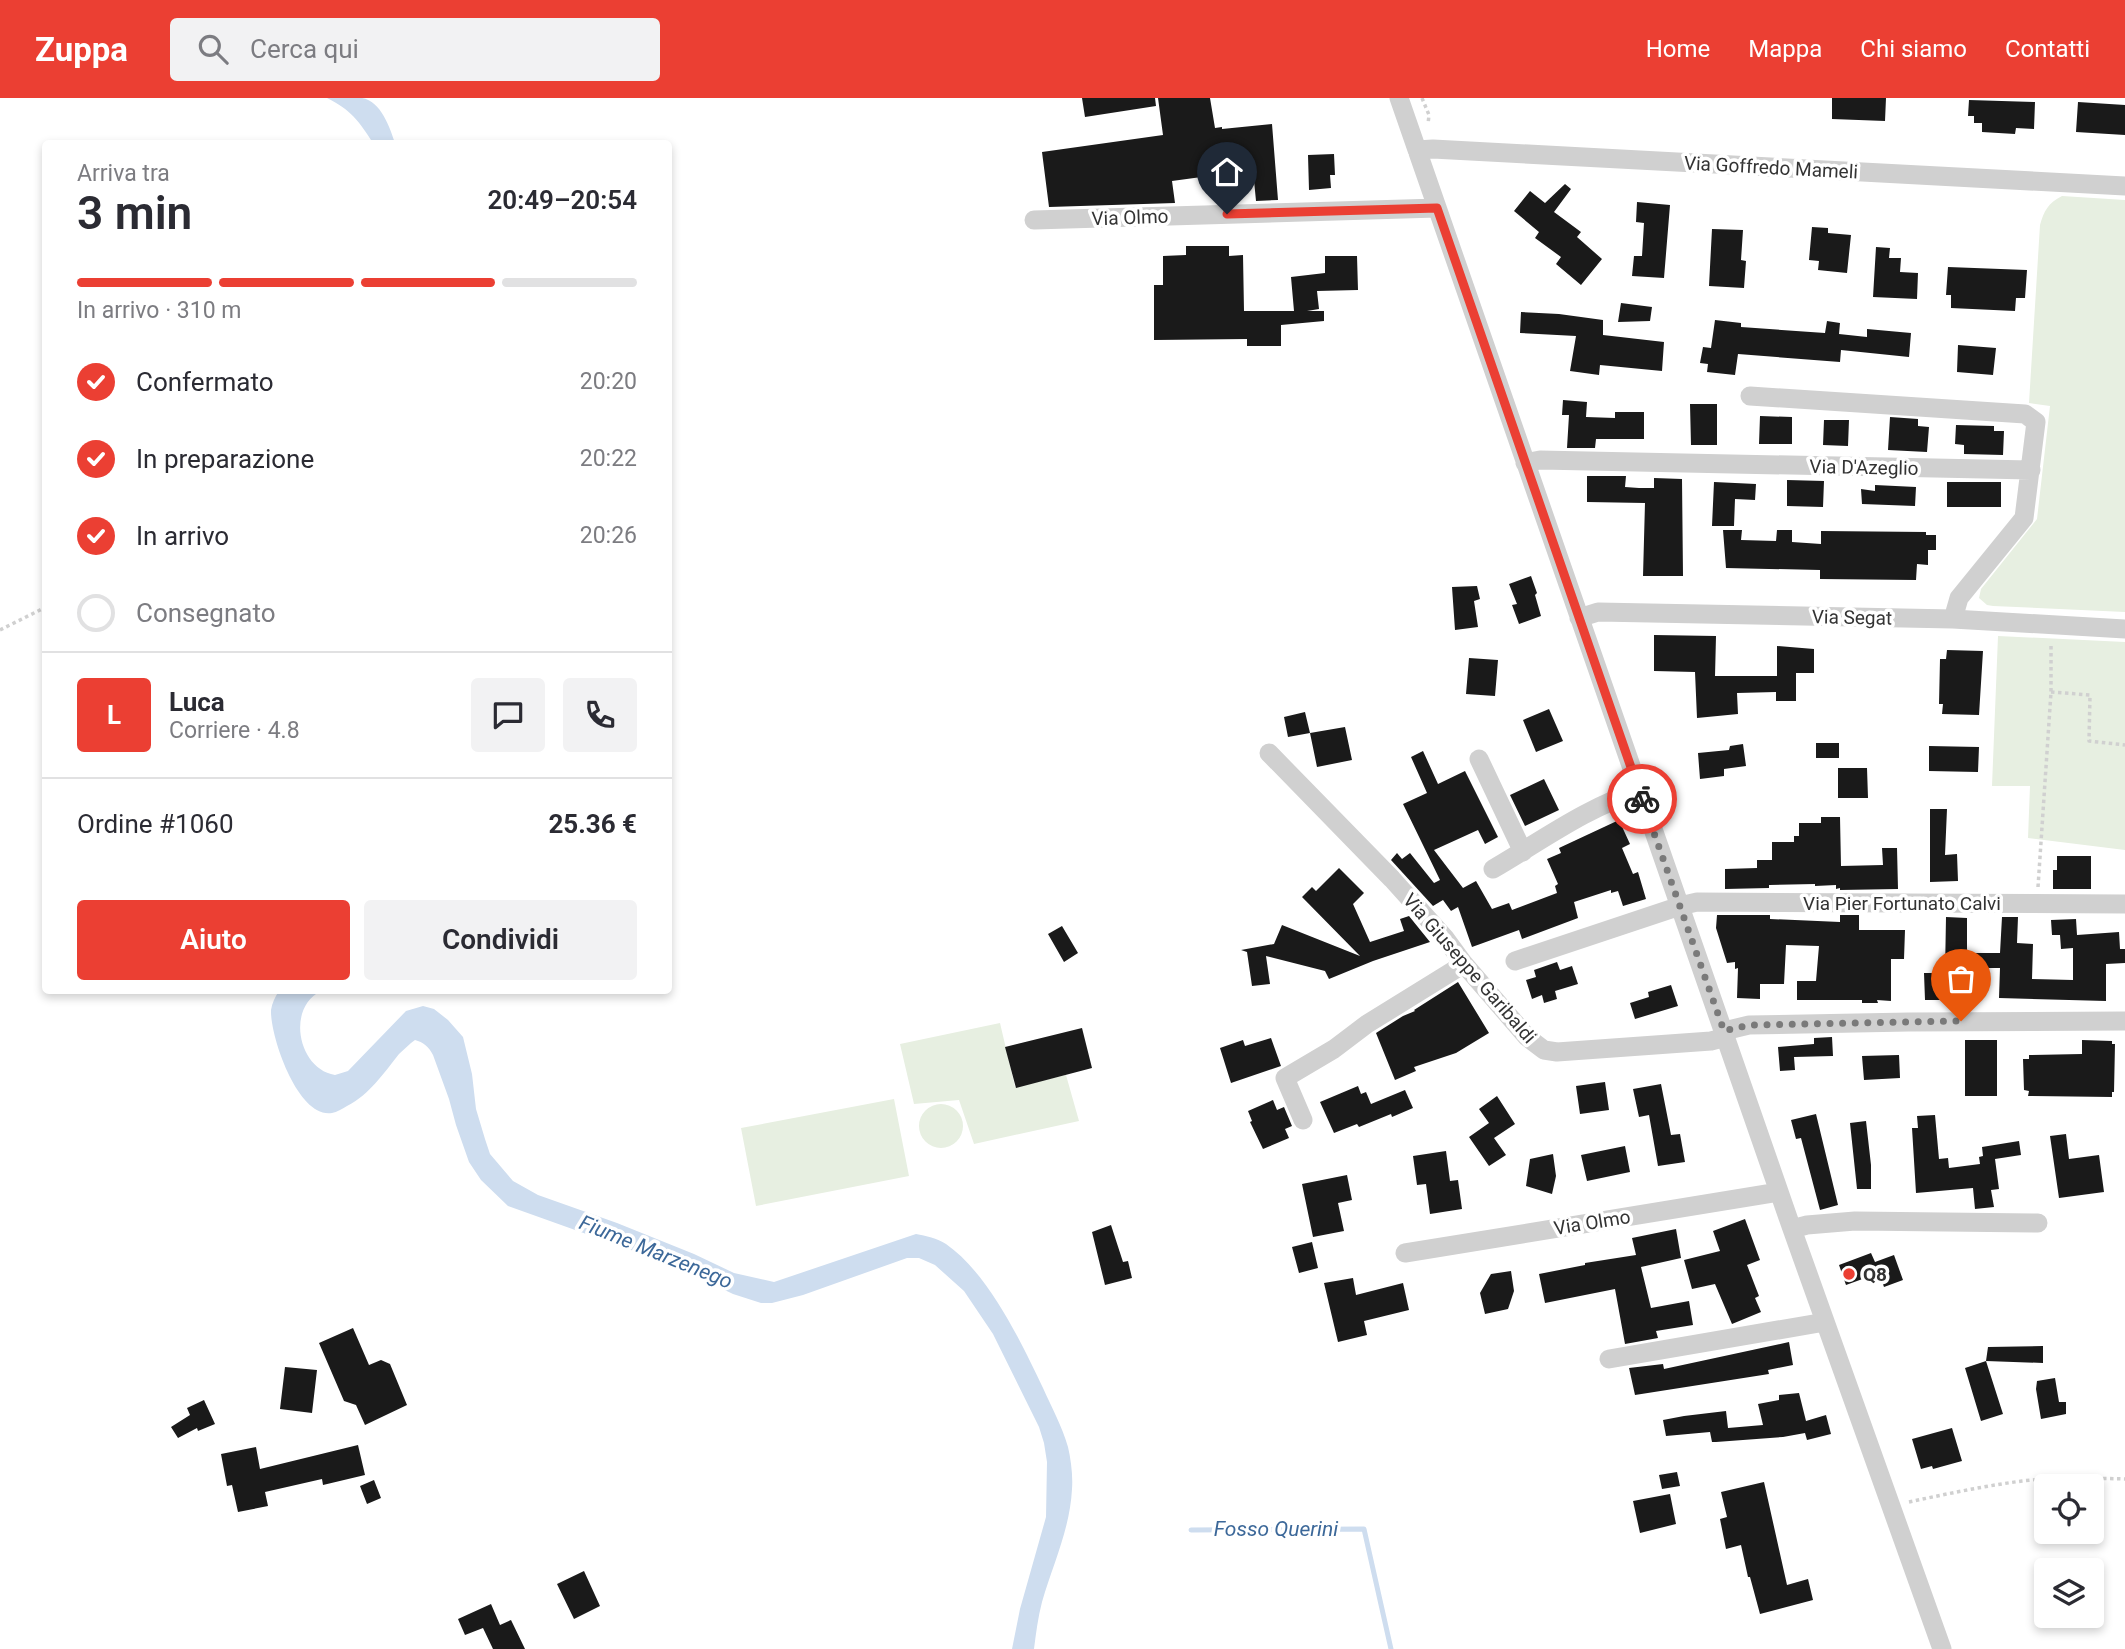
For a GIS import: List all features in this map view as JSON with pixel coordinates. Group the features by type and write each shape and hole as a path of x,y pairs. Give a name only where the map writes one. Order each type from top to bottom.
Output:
{"street":[{"path":"1399,98 1779,1192 1942,1649"},
{"name":"Via Goffredo Mameli","path":"1417,150 2125,186"},
{"name":"Via Olmo","path":"1034,220 1437,208"},
{"path":"1750,396 2025,414 2033,417 2036,422 2024,518 1959,598 1953,619"},
{"name":"Via D'Azeglio","path":"1525,463 1540,460 2031,470"},
{"name":"Via Segat","path":"1579,618 1598,612 1953,619 2125,629"},
{"name":"Via Giuseppe Garibaldi","path":"1269,753 1392,879 1527,1037 1544,1050 1557,1052 1711,1041 1725,1034"},
{"path":"1479,759 1523,852"},
{"path":"1493,869 1593,811 1623,796 1640,792"},
{"name":"Via Pier Fortunato Calvi","path":"1679,906 1697,902 2125,904"},
{"path":"1515,961 1679,906"},
{"path":"1303,1120 1285,1078 1464,964"},
{"path":"1725,1034 1749,1025 1909,1021 2125,1021"},
{"name":"Via Olmo","path":"1405,1253 1779,1192"},
{"path":"1792,1229 1855,1221 2038,1223"},
{"path":"1609,1359 1825,1322"}],"path":[{"path":"0,630 42,609"},
{"path":"2037,904 2051,692 2051,634"},
{"path":"2051,692 2090,695 2089,741 2125,746"},
{"path":"1890,1505 2023,1481 2125,1479"}],"shaded area":[{"path":"2062,196 2125,200 2125,612 1993,606 1987,605 1979,598 1981,589 2037,519 2050,406 2029,403 2040,225 2047,208"},
{"path":"1998,636 2125,642 2125,850 2028,838 2030,786 1992,786"},
{"path":"1000,1023 1015,1087 1066,1075 1079,1121 974,1144 959,1100 914,1104 900,1044"},
{"path":"894,1099 909,1176 756,1206 741,1128"},
{"path":"941,1104 956,1111 963,1126 956,1141 941,1148 926,1141 919,1126 926,1111"}],"water":[{"path":"327,98 369,100 384,116 394,140 371,140 354,117"},
{"name":"Fiume Marzenego","path":"277,994 317,994 303,1010 301,1037 312,1062 335,1075 348,1071 406,1011 423,1006 434,1009 463,1037 472,1074 476,1109 490,1154 513,1181 538,1195 617,1223 734,1273 774,1282 916,1234 943,1242 962,1257 990,1291 1014,1330 1057,1417 1066,1439 1072,1468 1071,1504 1065,1532 1042,1602 1034,1649 1012,1649 1020,1609 1046,1517 1047,1462 1044,1443 1039,1427 993,1334 964,1291 935,1265 919,1258 907,1258 803,1295 761,1303 733,1294 673,1265 508,1206 481,1180 469,1162 449,1099 428,1047 415,1040 399,1054 369,1090 355,1101 332,1113 320,1111 308,1103 288,1074 275,1038 271,1010"}],"building":[{"path":"1082,98 1155,98 1156,106 1085,117"},
{"path":"1158,98 1210,98 1215,128 1272,124 1278,200 1256,201 1253,170 1172,181 1175,203 1049,207 1042,152 1163,135"},
{"path":"1832,98 1886,98 1885,121 1832,119"},
{"path":"1969,100 2035,102 2034,129 2016,128 2015,134 1982,132 1982,123 1974,123 1974,116 1968,116"},
{"path":"2078,102 2125,105 2125,135 2076,132"},
{"path":"1334,154 1335,175 1330,175 1331,188 1309,190 1308,155"},
{"path":"1565,184 1571,189 1554,212 1581,232 1577,237 1602,259 1581,285 1556,264 1561,257 1535,238 1539,232 1514,211 1530,191 1545,203"},
{"path":"1637,202 1670,205 1664,278 1632,276 1634,256 1642,256 1644,223 1636,222"},
{"path":"1812,227 1828,228 1828,233 1851,235 1847,273 1818,270 1819,261 1809,260"},
{"path":"1712,229 1743,230 1741,260 1746,261 1744,288 1709,286"},
{"path":"1186,246 1229,246 1229,256 1243,255 1244,311 1294,311 1291,277 1325,273 1325,256 1357,256 1358,290 1317,291 1319,309 1307,311 1324,311 1324,321 1281,325 1281,346 1247,346 1247,339 1154,340 1154,285 1163,285 1163,256 1186,255"},
{"path":"1876,247 1890,248 1889,258 1901,258 1900,272 1918,273 1917,299 1873,297"},
{"path":"1948,267 2027,270 2025,298 2016,298 2015,311 1951,308 1951,295 1946,295"},
{"path":"1621,303 1652,307 1650,321 1618,322"},
{"path":"1521,312 1603,320 1603,335 1664,342 1662,371 1600,365 1599,375 1570,371 1576,336 1520,333"},
{"path":"1715,320 1741,323 1741,327 1825,333 1827,321 1840,323 1839,334 1867,337 1867,329 1911,333 1909,357 1841,350 1840,362 1738,354 1735,375 1707,372 1708,364 1700,363 1703,347 1711,348"},
{"path":"1958,345 1996,348 1993,375 1957,372"},
{"path":"1563,400 1587,402 1586,417 1615,418 1615,412 1644,412 1644,439 1596,439 1595,448 1567,448 1569,415 1562,415"},
{"path":"1690,404 1717,404 1717,445 1691,445"},
{"path":"1760,416 1792,417 1792,444 1759,444"},
{"path":"1890,417 1918,419 1918,426 1929,427 1927,452 1888,450"},
{"path":"1824,420 1849,420 1848,446 1823,445"},
{"path":"1956,425 1994,426 1994,431 2004,431 2003,455 1964,454 1964,445 1955,444"},
{"path":"1587,476 1626,476 1625,487 1639,488 1654,488 1654,478 1682,479 1683,576 1643,576 1645,503 1587,502"},
{"path":"1787,480 1824,481 1823,507 1787,506"},
{"path":"1714,482 1756,484 1755,500 1735,499 1734,526 1712,526"},
{"path":"1947,482 2001,482 2001,507 1947,507"},
{"path":"1875,485 1916,487 1915,506 1862,504 1861,489 1875,491"},
{"path":"1723,530 1742,530 1741,540 1776,541 1777,530 1792,530 1792,542 1821,544 1821,531 1926,532 1926,535 1936,535 1936,550 1928,550 1928,565 1917,564 1916,580 1820,579 1820,570 1726,568"},
{"path":"1531,576 1541,616 1519,624 1512,605 1517,604 1509,584"},
{"path":"1477,586 1480,599 1474,601 1478,627 1455,630 1452,587"},
{"path":"1654,635 1716,636 1715,676 1777,676 1777,646 1814,649 1814,673 1796,673 1796,701 1776,701 1776,692 1737,693 1738,714 1697,718 1695,672 1654,671"},
{"path":"1947,650 1983,651 1979,715 1942,714 1943,704 1939,704 1940,659 1946,659"},
{"path":"1469,658 1498,660 1495,696 1466,694"},
{"path":"1549,709 1563,741 1536,752 1523,720"},
{"path":"1305,712 1310,733 1288,737 1284,717"},
{"path":"1345,727 1352,760 1317,767 1310,733"},
{"path":"1816,743 1839,743 1839,758 1816,758"},
{"path":"1743,744 1746,766 1724,769 1724,776 1700,779 1698,753 1729,750 1730,746"},
{"path":"1929,746 1979,747 1978,772 1929,771"},
{"path":"1423,751 1438,784 1465,771 1498,837 1485,844 1478,830 1434,850 1463,888 1476,881 1492,909 1509,903 1512,910 1557,893 1555,886 1558,884 1547,859 1561,853 1559,848 1619,820 1630,844 1622,848 1633,874 1638,872 1646,899 1623,906 1618,891 1611,893 1611,890 1574,902 1578,918 1522,939 1519,930 1472,947 1458,907 1451,911 1443,900 1433,906 1391,860 1397,853 1402,859 1410,853 1434,883 1440,880 1403,804 1427,793 1411,757"},
{"path":"1838,768 1867,768 1868,798 1838,798"},
{"path":"1544,779 1559,810 1525,826 1510,795"},
{"path":"1930,809 1947,809 1945,855 1957,854 1958,881 1930,882"},
{"path":"1821,817 1840,817 1841,866 1883,865 1882,848 1897,848 1898,889 1840,890 1836,889 1836,885 1815,884 1725,889 1725,869 1757,868 1757,860 1772,860 1772,842 1794,842 1794,836 1799,836 1799,823 1821,823"},
{"path":"2057,856 2091,856 2091,889 2053,889 2053,870 2057,870"},
{"path":"1339,868 1364,893 1353,904 1370,942 1404,931 1400,919 1409,916 1430,942 1329,979 1325,971 1266,956 1270,984 1252,986 1247,952 1241,950 1274,944 1282,925 1360,956 1302,897 1312,887 1316,891"},
{"path":"1717,915 1770,915 1770,919 1840,922 1840,915 1859,915 1859,930 1905,930 1904,959 1891,959 1891,1001 1862,1003 1862,1000 1797,1000 1797,981 1816,981 1819,946 1786,945 1784,984 1760,984 1760,999 1737,998 1738,968 1735,969 1735,962 1727,963 1716,928"},
{"path":"1946,917 1967,918 1967,953 2000,953 2002,917 2018,917 2017,943 2033,944 2032,979 2073,980 2073,948 2061,949 2060,935 2052,935 2051,920 2076,919 2077,935 2119,932 2120,949 2125,949 2125,963 2106,964 2106,1001 1999,998 2000,968 1967,968 1967,1000 1925,1000 1924,973 1945,973"},
{"path":"1062,926 1078,953 1064,962 1048,934"},
{"path":"1557,962 1560,970 1572,966 1578,984 1555,991 1557,999 1544,1003 1542,995 1532,999 1526,980 1536,977 1534,970"},
{"path":"1458,982 1489,1033 1456,1053 1414,1067 1416,1071 1395,1080 1376,1033"},
{"path":"1671,985 1678,1006 1635,1019 1630,1003 1649,997 1648,992"},
{"path":"1082,1028 1092,1068 1016,1088 1005,1047"},
{"path":"1832,1037 1833,1056 1794,1057 1795,1070 1780,1071 1778,1047 1814,1044 1814,1038"},
{"path":"1271,1038 1281,1066 1231,1083 1220,1048 1243,1040 1245,1046"},
{"path":"1965,1040 1997,1040 1997,1096 1965,1096"},
{"path":"2082,1040 2112,1041 2112,1044 2115,1044 2112,1097 2028,1096 2029,1091 2024,1090 2023,1059 2029,1059 2029,1055 2082,1054"},
{"path":"1899,1055 1900,1078 1864,1080 1862,1056"},
{"path":"1605,1082 1609,1110 1580,1114 1576,1086"},
{"path":"1661,1084 1671,1135 1680,1134 1685,1162 1658,1166 1649,1115 1639,1117 1633,1089"},
{"path":"1358,1086 1361,1094 1366,1092 1371,1104 1405,1090 1413,1108 1392,1117 1391,1114 1359,1127 1357,1124 1334,1133 1320,1102"},
{"path":"1497,1096 1515,1124 1494,1138 1506,1155 1489,1166 1469,1137 1489,1123 1479,1109"},
{"path":"1273,1100 1277,1110 1284,1107 1292,1126 1285,1129 1289,1138 1263,1149 1250,1122 1252,1121 1248,1111"},
{"path":"1816,1114 1838,1205 1820,1210 1801,1138 1796,1139 1791,1120"},
{"path":"1935,1115 1939,1159 1948,1158 1949,1168 1980,1164 1982,1147 2019,1141 2021,1155 1995,1159 1999,1189 1991,1190 1994,1207 1975,1209 1973,1188 1916,1193 1912,1128 1918,1128 1917,1116"},
{"path":"1866,1121 1871,1189 1857,1189 1850,1123"},
{"path":"2066,1134 2069,1159 2099,1155 2104,1192 2059,1198 2050,1136"},
{"path":"1625,1146 1630,1172 1587,1181 1581,1155"},
{"path":"1446,1151 1450,1181 1458,1180 1462,1209 1430,1214 1426,1184 1417,1185 1413,1156"},
{"path":"1553,1154 1556,1176 1552,1194 1526,1186 1530,1159"},
{"path":"1347,1175 1352,1200 1338,1203 1344,1231 1313,1237 1302,1184"},
{"path":"1745,1219 1760,1260 1747,1265 1759,1296 1755,1298 1761,1312 1732,1324 1715,1284 1692,1289 1684,1260 1720,1251 1713,1231"},
{"path":"1111,1225 1123,1262 1128,1261 1132,1278 1105,1285 1092,1232"},
{"path":"1676,1229 1681,1258 1641,1267 1651,1308 1689,1301 1693,1325 1656,1331 1658,1338 1625,1344 1615,1289 1545,1303 1539,1274 1636,1255 1632,1238"},
{"path":"1312,1242 1318,1268 1299,1273 1292,1247"},
{"path":"1871,1253 1875,1262 1894,1255 1903,1280 1884,1287 1879,1273 1846,1285 1839,1265"},
{"path":"1511,1271 1514,1291 1508,1309 1485,1314 1480,1293 1491,1274"},
{"path":"1353,1278 1356,1295 1403,1283 1409,1310 1364,1321 1367,1335 1338,1342 1324,1283"},
{"path":"353,1328 369,1365 381,1360 390,1364 407,1405 365,1425 356,1405 344,1401 319,1343"},
{"path":"1789,1342 1793,1365 1768,1370 1769,1374 1635,1395 1629,1368 1663,1364 1664,1369"},
{"path":"2043,1346 2043,1363 1986,1361 1988,1347"},
{"path":"1986,1361 2003,1414 1981,1421 1965,1368"},
{"path":"285,1367 317,1370 312,1413 280,1409"},
{"path":"2055,1378 2059,1402 2066,1402 2066,1414 2041,1419 2037,1381"},
{"path":"1799,1393 1806,1421 1826,1415 1831,1434 1807,1440 1805,1433 1716,1442 1712,1442 1710,1432 1666,1436 1663,1420 1726,1411 1728,1428 1763,1425 1758,1404 1779,1400 1779,1395"},
{"path":"204,1400 215,1424 198,1431 197,1428 178,1438 171,1427 190,1415 187,1408"},
{"path":"1952,1428 1962,1461 1933,1469 1932,1466 1921,1469 1912,1439"},
{"path":"358,1445 365,1475 323,1485 322,1479 265,1492 268,1506 238,1512 232,1485 227,1486 221,1454 256,1447 260,1469"},
{"path":"1677,1472 1680,1486 1662,1489 1659,1475"},
{"path":"374,1480 381,1498 367,1504 360,1486"},
{"path":"1764,1482 1787,1585 1808,1579 1813,1600 1760,1614 1741,1545 1726,1549 1720,1519 1727,1517 1721,1492"},
{"path":"1670,1494 1676,1524 1640,1533 1633,1501"},
{"path":"584,1571 600,1606 574,1619 557,1584"},
{"path":"491,1604 500,1625 511,1620 525,1649 493,1649 483,1628 465,1635 458,1619"}],"waterway":[{"name":"Fosso Querini","path":"1191,1530 1364,1529 1391,1649"}],"way so far":[{"path":"1642,799 1724,1031 1749,1025 1961,1021"}],"place":[{"name":"Q8","path":"1849,1274"}],"route":[{"path":"1227,214 1437,208 1642,799"}]}
